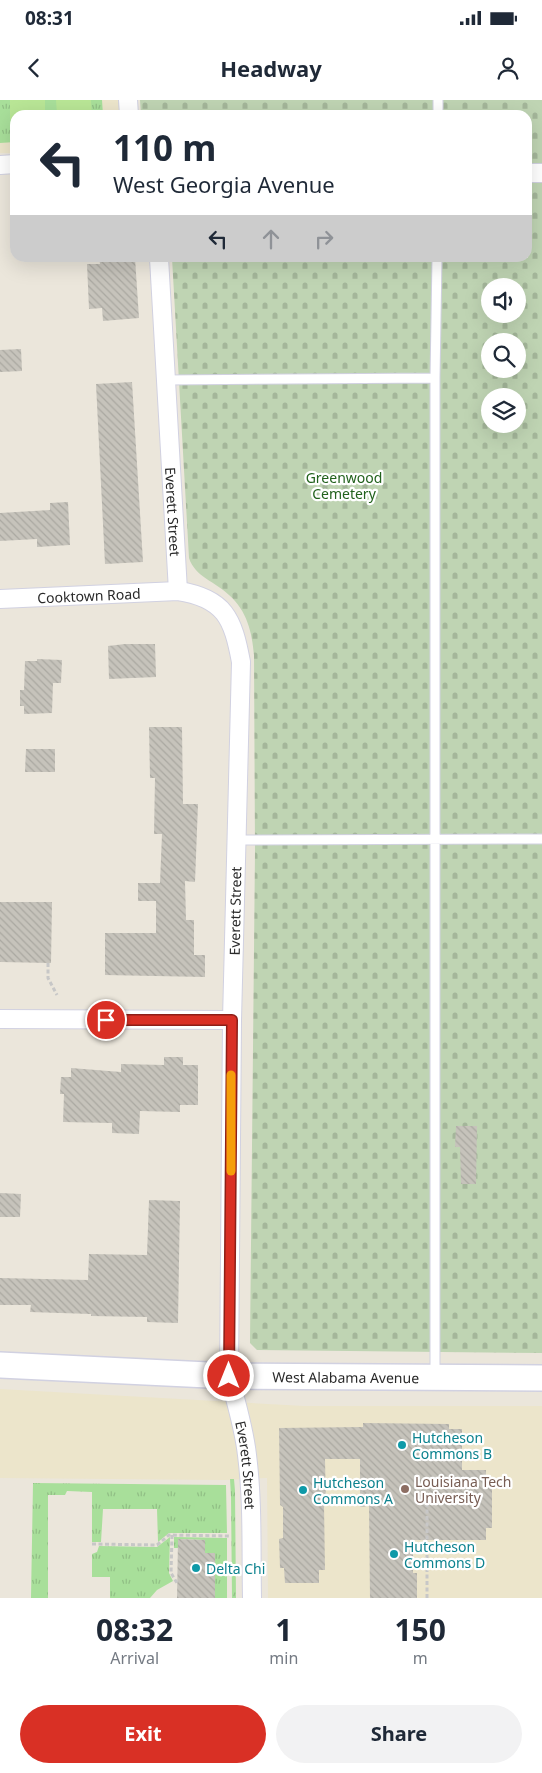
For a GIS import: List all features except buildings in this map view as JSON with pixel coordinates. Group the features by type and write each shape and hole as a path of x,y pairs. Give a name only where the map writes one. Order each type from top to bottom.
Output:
{"main road":[{"name":"West Alabama Avenue","path":"0,1365 229,1376 542,1378"}],"street":[{"name":"Everett Street","path":"159,262 178,591 210,600 225,613 236,634 241,662 232,1020 229,1376 239,1412 247,1453 250,1496 252,1598"},
{"name":"Cooktown Road","path":"0,599 178,591"},
{"path":"0,1019 232,1020"}],"lane":[{"path":"435,1376 436,262"},
{"path":"166,380 435,378"},
{"path":"236,840 542,839"}],"path":[{"path":"48,963 48,978 57,995"},
{"path":"427,1598 428,1493"},
{"path":"92,1544 157,1546 169,1535 229,1536"},
{"path":"172,1535 171,1573 177,1583"}],"shaded area":[{"path":"0,100 119,100 120,110 10,110 10,153 0,153"},
{"name":"Louisiana Tech University","path":"0,1389 304,1406 542,1406 542,1598 268,1598 267,1478 225,1480 0,1478"}],"green space":[{"path":"0,100 102,100 103,110 10,110 10,142 0,143"},
{"path":"10,100 45,100 45,110 10,110"},
{"path":"56,100 91,100 92,110 57,110"},
{"name":"Greenwood Cemetery","path":"140,100 542,100 542,1353 257,1350 250,1343 255,851 254,655 248,622 240,608 224,590 206,579 192,565 189,558 172,262 532,262 532,110 141,110"},
{"path":"230,1479 234,1479 235,1491 236,1598 232,1598"},
{"path":"33,1483 226,1485 227,1533 169,1533 158,1542 157,1509 103,1509 101,1542 92,1542 92,1492 67,1491 65,1495 48,1495 48,1598 31,1598"},
{"path":"170,1537 169,1573 173,1581 157,1590 150,1598 110,1598 110,1577 92,1577 92,1554 97,1552 99,1546 157,1547"},
{"path":"174,1537 227,1538 227,1598 215,1598 215,1553 205,1553 205,1540 179,1539 178,1548 174,1548"}],"slow traffic":[{"path":"231,1075 231,1171"}],"place":[{"name":"Hutcheson Commons B","path":"402,1445"},
{"name":"Louisiana Tech University","path":"405,1489"},
{"name":"Hutcheson Commons A","path":"303,1490"},
{"name":"Hutcheson Commons D","path":"394,1554"},
{"name":"Delta Chi","path":"196,1568"}],"route":[{"path":"106,1020 232,1020 229,1376"}]}
